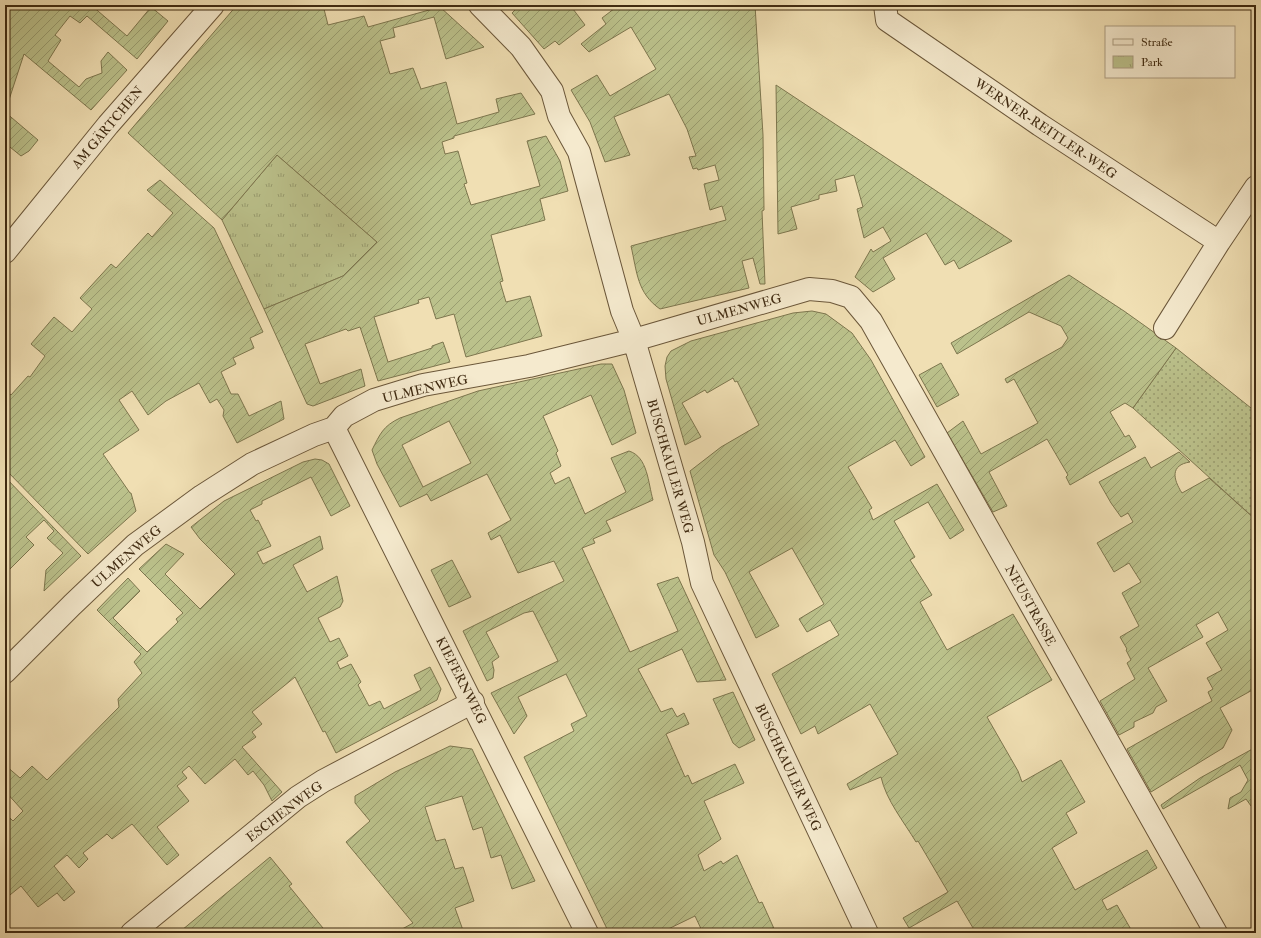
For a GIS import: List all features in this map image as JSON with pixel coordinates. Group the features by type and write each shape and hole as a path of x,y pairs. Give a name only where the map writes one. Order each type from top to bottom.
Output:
{"street":[{"name":"AM GÄRTCHEN","path":"5,252 108,124 213,5"},
{"name":"BUSCHKAULER WEG","path":"480,5 521,47 552,91 559,116 579,152 622,311 634,340 693,542 702,583 867,933"},
{"name":"WERNER-REITLER-WEG","path":"885,5 887,20 1040,125 1218,242"},
{"path":"1165,328 1218,242 1256,188"},
{"name":"ULMENWEG","path":"5,672 135,545 202,496 252,464 314,435 334,428 344,416 374,400 423,386 529,366 634,340 809,289 832,291"},
{"name":"NEUSTRASSE","path":"832,291 851,297 871,321 1216,933"},
{"name":"KIEFERNWEG","path":"334,428 473,702 587,933"},
{"name":"ESCHENWEG","path":"132,933 298,797 323,781 473,702"}],"green space":[{"path":"5,5 91,5 127,36 151,7 168,21 137,59 87,16 80,23 70,16 55,35 61,40 48,61 79,87 86,79 102,73 101,61 108,52 127,70 91,110 24,54 5,112"},
{"path":"237,5 323,5 328,25 364,16 368,27 440,7 484,47 446,59 434,17 393,28 395,37 380,41 390,74 413,68 421,89 446,82 457,124 499,112 496,99 521,93 535,114 454,136 454,138 442,142 445,154 458,151 467,183 464,184 471,205 540,186 527,141 546,136 560,161 568,191 540,199 545,220 491,235 503,281 500,282 506,302 530,296 542,336 466,357 454,314 436,319 429,297 418,300 419,303 374,317 388,362 432,348 432,346 443,342 450,362 378,381 360,327 348,331 346,329 305,344 320,384 361,369 365,386 313,406 307,404 264,309 343,276 377,242 277,155 222,220 128,133"},
{"path":"520,5 570,5 585,25 559,45 555,41 544,49 512,13"},
{"path":"619,5 755,5 763,135 764,210 762,211 765,284 760,284 753,258 742,261 749,288 660,309 652,303 642,289 631,246 726,220 722,206 710,210 704,184 719,180 715,165 698,170 697,168 693,169 689,157 696,156 687,129 669,94 614,117 630,155 605,162 590,122 571,90 597,75 610,96 656,69 631,27 589,52 581,44 606,24 602,18"},
{"path":"776,85 1012,241 959,269 954,260 945,265 926,233 883,258 895,279 873,292 855,277 871,249 873,252 891,241 883,227 864,238 857,209 863,207 854,175 835,180 837,191 819,195 819,199 791,207 797,229 778,234"},
{"path":"5,112 38,140 29,151 21,156 5,143"},
{"path":"277,155 377,242 343,276 264,309 222,220"},
{"path":"160,180 214,228 263,332 250,338 254,348 233,358 236,364 221,372 231,394 238,394 249,416 281,401 284,419 237,443 223,416 224,410 217,399 210,403 199,383 166,401 148,415 132,391 119,400 139,430 103,454 131,493 136,511 88,554 5,469 5,390 11,395 28,376 30,377 45,356 31,344 54,317 72,332 92,309 80,298 111,264 116,268 148,233 152,237 173,213 147,190"},
{"path":"1069,275 1124,311 1176,348 1133,408 1125,403 1110,412 1125,437 1129,435 1136,447 1070,485 1066,477 1068,475 1047,439 989,472 1007,506 993,512 947,433 963,421 981,454 1038,423 1014,379 1007,383 1005,379 1062,347 1068,338 1061,326 1029,312 957,354 951,343"},
{"path":"812,311 826,314 852,333 871,360 925,457 911,466 895,440 848,467 872,508 869,510 873,520 937,484 964,530 950,539 928,502 894,521 915,557 910,560 932,595 920,602 947,650 1013,614 1052,680 987,717 1018,771 1022,782 1061,760 1085,802 1066,813 1077,833 1052,848 1075,890 1147,850 1157,868 1102,900 1107,910 1117,905 1133,933 976,933 957,901 909,928 903,918 948,892 918,841 916,842 896,811 883,786 881,777 850,790 847,784 898,754 870,704 818,734 815,726 801,734 772,674 839,635 830,620 807,632 799,619 824,604 792,548 749,572 779,626 756,638 725,572 714,555 690,471 721,447 759,425 737,381 735,382 733,378 707,393 705,390 682,403 701,437 685,445 666,379 665,366 667,357 671,351 691,341 793,313"},
{"path":"1176,348 1256,412 1256,520 1133,408"},
{"path":"941,363 959,395 937,407 919,375"},
{"path":"601,364 612,364 624,390 636,433 612,445 591,395 543,416 558,451 556,453 561,466 550,473 555,484 569,477 585,514 626,492 611,458 629,451 635,454 644,465 653,500 606,521 611,531 593,539 595,543 582,548 630,652 678,631 657,584 678,577 726,680 697,682 682,649 638,669 661,712 672,708 677,717 684,713 689,724 666,734 685,777 688,775 692,784 735,764 744,783 704,801 721,839 698,855 704,871 721,861 723,864 737,855 759,903 762,902 776,933 703,933 695,916 660,933 609,933 524,757 574,731 571,724 587,716 566,674 518,697 527,716 514,734 491,693 558,661 533,611 524,613 486,632 499,657 492,662 494,670 493,678 487,681 463,631 564,581 554,561 518,573 500,535 491,540 488,533 511,520 487,474 431,501 427,494 400,507 377,464 372,450 377,439 386,427 394,421 478,391","holes":["449,421 471,463 423,487 402,445"]},
{"path":"1179,452 1190,462 1179,466 1176,469 1175,478 1182,493 1209,478 1256,520 1256,688 1220,708 1232,730 1223,748 1151,792 1127,749 1212,701 1208,692 1213,689 1207,678 1222,670 1206,643 1228,630 1218,612 1196,625 1203,637 1148,668 1167,701 1156,707 1153,713 1134,722 1134,727 1119,735 1100,701 1135,679 1127,663 1131,660 1120,637 1139,626 1122,593 1141,582 1129,563 1114,572 1097,543 1133,522 1128,513 1121,517 1099,482 1145,457 1151,468"},
{"path":"315,459 322,460 329,464 350,506 331,516 311,477 262,501 262,504 250,510 256,521 258,520 271,546 257,552 263,564 320,536 323,549 293,565 307,592 337,576 343,601 340,607 318,618 330,642 339,638 348,656 337,662 340,669 351,664 361,682 358,685 369,706 380,701 384,709 421,690 414,675 430,667 441,689 437,700 336,753 325,731 323,732 295,677 252,712 262,724 252,732 256,737 242,747 282,792 272,801 264,785 253,771 248,775 235,759 205,784 189,766 182,772 187,778 177,786 189,801 157,827 179,855 167,865 132,824 112,839 107,834 83,853 88,859 79,868 67,855 54,866 75,892 64,901 57,893 38,907 21,886 5,899 5,813 13,821 23,811 5,791 5,765 20,778 32,766 47,780 119,707 118,699 142,673 134,662 141,654 97,610 128,578 140,591 113,618 147,652 178,622 176,619 183,613 139,569 166,544 184,554 165,574 200,609 235,574 200,539 191,527 224,501 303,462"},
{"path":"5,477 81,556 44,591 46,570 63,553 47,538 54,531 44,520 26,537 34,545 7,572 5,570"},
{"path":"452,560 471,597 449,607 431,570"},
{"path":"733,692 755,740 739,748 733,743 713,699"},
{"path":"450,746 472,749 535,881 512,889 501,855 491,858 482,827 473,830 462,796 425,807 436,841 445,839 455,869 463,867 474,901 455,908 464,933 395,933 413,923 346,842 370,821 355,803 355,796 395,772"},
{"path":"1256,747 1256,808 1251,806 1246,799 1228,809 1230,798 1241,792 1248,780 1240,765 1163,809 1161,805 1200,778"},
{"path":"270,857 292,884 289,886 327,933 227,933 223,928 216,933 185,933 182,930"}]}
